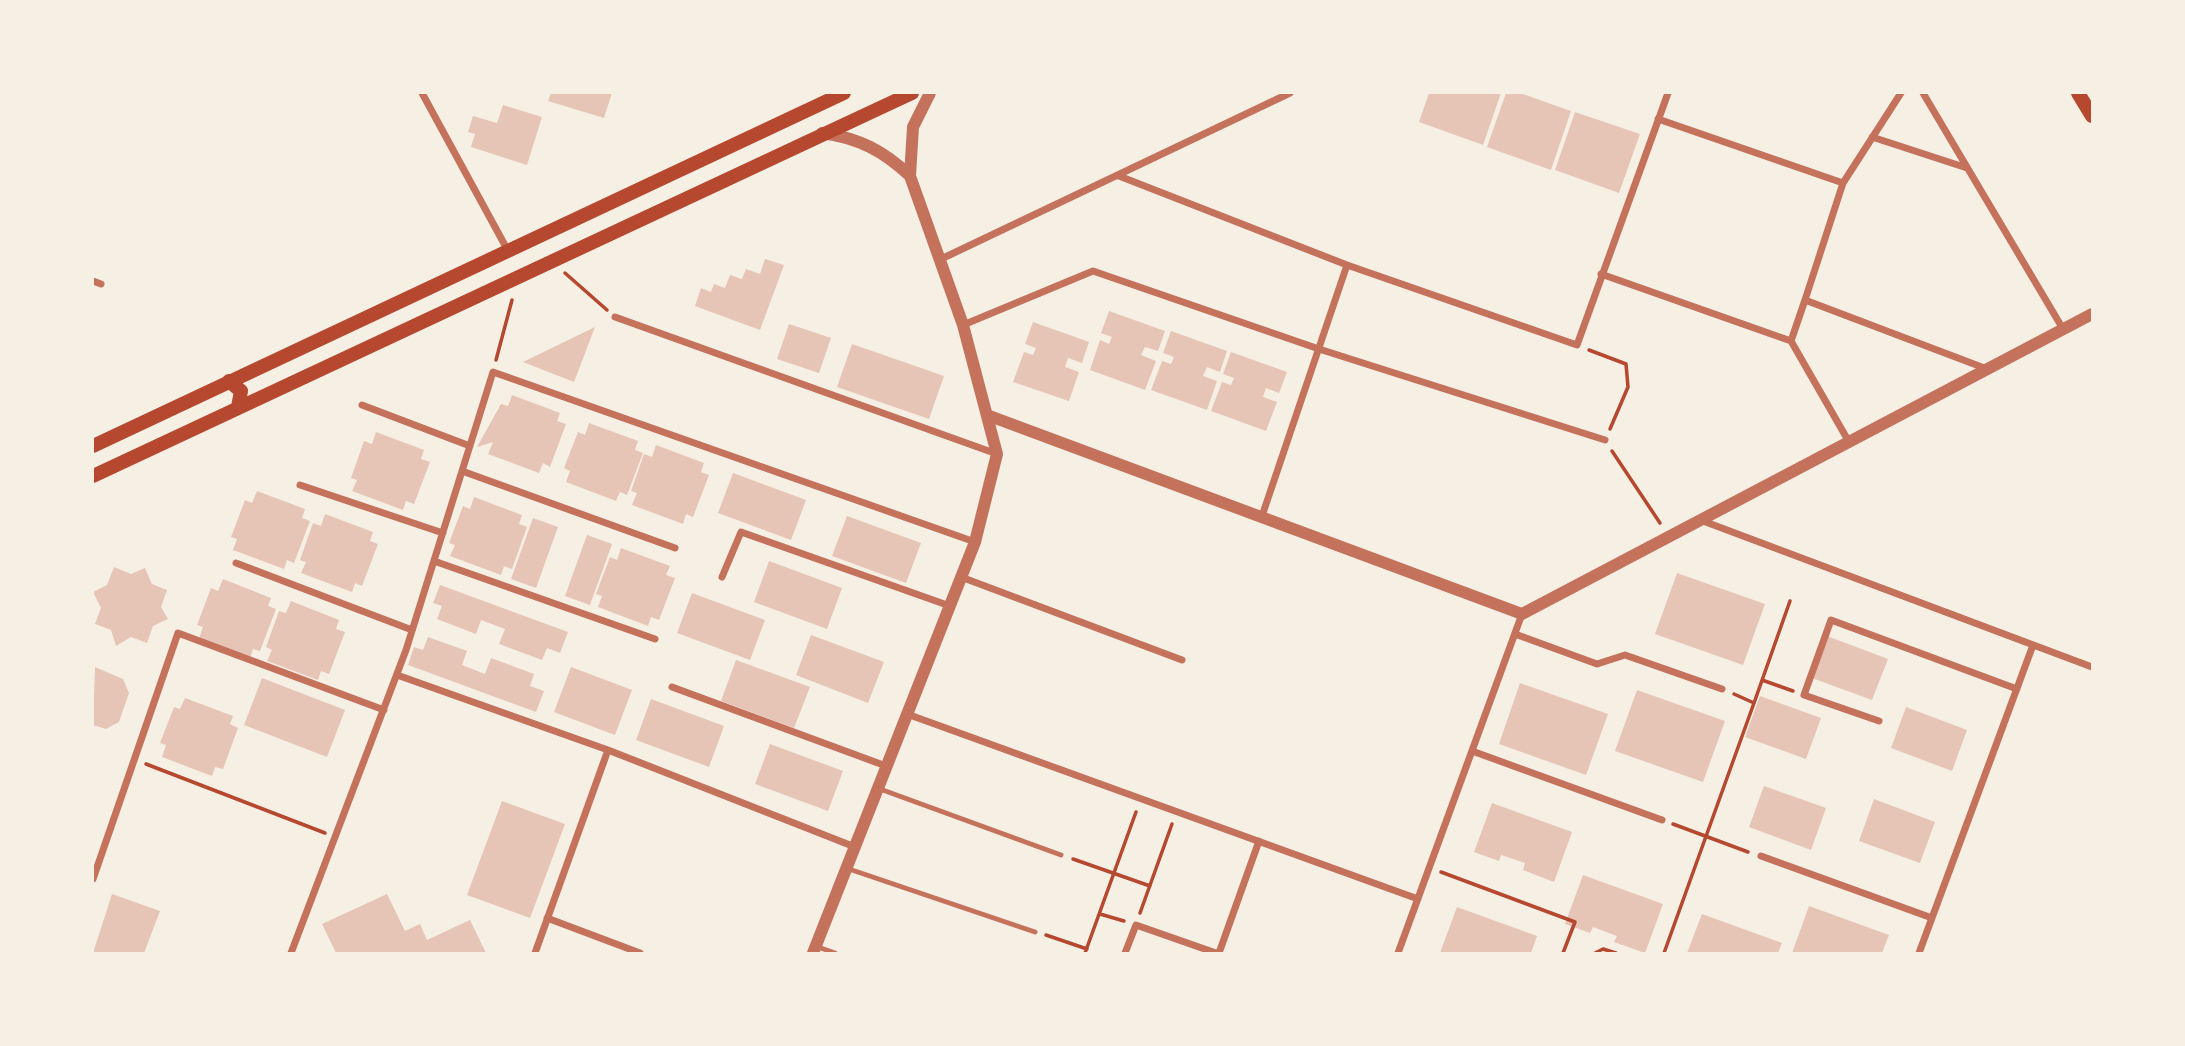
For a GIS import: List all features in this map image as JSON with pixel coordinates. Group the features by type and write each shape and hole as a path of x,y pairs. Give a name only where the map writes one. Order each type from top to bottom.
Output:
{"main road":[{"path":"93,446 507,249 844,93"},
{"path":"93,476 821,133 912,93"},
{"path":"2078,93 2092,116"},
{"path":"272,361 271,376 285,385"},
{"path":"229,381 241,391 238,407"}],"street":[{"path":"433,93 424,95 507,249"},
{"path":"814,950 975,542 997,454 963,326 910,176 913,127 930,93"},
{"path":"939,260 1288,93"},
{"path":"1119,176 1347,265 1577,345 1668,93"},
{"path":"1791,341 1843,183 1901,93"},
{"path":"1923,93 2063,329"},
{"path":"1658,119 1843,183"},
{"path":"821,133 859,141 876,148 910,176"},
{"path":"1872,137 1967,168"},
{"path":"1262,516 1347,265"},
{"path":"963,326 1093,271 1318,349 1605,440"},
{"path":"1601,274 1791,341 1849,442"},
{"path":"93,281 101,284"},
{"path":"1805,300 1988,369"},
{"path":"1398,953 1521,614 1703,521 2092,314"},
{"path":"614,317 997,454"},
{"path":"292,953 397,676 493,372 975,542"},
{"path":"362,405 470,446"},
{"path":"987,415 1521,614"},
{"path":"462,471 675,548"},
{"path":"300,485 443,533"},
{"path":"1703,521 2092,667"},
{"path":"722,577 741,532 950,606"},
{"path":"434,561 656,639"},
{"path":"236,563 412,630"},
{"path":"961,577 1182,660"},
{"path":"1879,721 1804,695 1831,620 2017,689"},
{"path":"93,879 178,633 384,710"},
{"path":"1515,634 1597,664 1625,655 1722,689"},
{"path":"1919,953 2033,645"},
{"path":"397,676 608,750 855,846"},
{"path":"672,687 886,766"},
{"path":"907,714 1418,899"},
{"path":"535,953 608,750"},
{"path":"1472,751 1662,820"},
{"path":"1125,953 1136,925 1218,953 1259,841"},
{"path":"1761,856 1932,918"},
{"path":"547,918 640,953"}],"lane":[{"path":"878,788 1061,855"},
{"path":"846,867 1035,932"},
{"path":"814,950 835,953"}],"path":[{"path":"551,260 614,317"},
{"path":"493,372 519,275"},
{"path":"1577,345 1626,364 1628,387 1605,440 1668,537"},
{"path":"1664,953 1790,601"},
{"path":"1762,680 1804,695"},
{"path":"1722,689 1754,702"},
{"path":"134,760 335,837"},
{"path":"1035,932 1086,951 1140,800"},
{"path":"1100,914 1136,925 1176,813"},
{"path":"1662,820 1761,856"},
{"path":"1061,855 1150,886"},
{"path":"1429,867 1575,922 1564,953"},
{"path":"1595,953 1603,949 1616,953"}],"building":[{"path":"551,93 612,93 604,118 548,101"},
{"path":"1429,93 1501,93 1483,145 1419,122"},
{"path":"1506,93 1520,93 1571,111 1551,170 1487,147"},
{"path":"503,105 542,117 527,165 471,147 475,134 468,132 473,116 497,123"},
{"path":"1575,112 1640,134 1619,193 1555,170"},
{"path":"765,259 784,265 760,330 695,306 701,288 711,292 714,284 725,288 730,275 742,279 746,269 760,274"},
{"path":"1109,311 1165,331 1158,351 1145,347 1141,355 1156,361 1145,390 1090,370 1100,340 1109,344 1112,337 1101,333"},
{"path":"1033,322 1089,342 1082,363 1068,358 1065,367 1079,372 1069,401 1013,382 1024,352 1033,355 1036,348 1025,344"},
{"path":"789,324 831,338 819,373 777,359"},
{"path":"595,327 574,382 523,362"},
{"path":"1171,331 1227,351 1220,372 1207,367 1203,376 1217,381 1207,410 1151,390 1162,361 1171,364 1174,357 1163,353"},
{"path":"852,344 944,376 929,419 837,387"},
{"path":"1231,352 1287,372 1279,393 1266,388 1263,397 1277,402 1266,431 1211,411 1222,382 1231,385 1234,378 1223,374"},
{"path":"512,395 560,413 557,421 566,424 550,467 543,463 539,473 488,454 493,442 477,447 501,404 508,406"},
{"path":"589,423 638,441 635,450 643,453 627,495 620,492 616,501 566,482 570,471 564,468 578,432 585,435"},
{"path":"376,432 424,450 421,459 430,462 414,504 406,501 403,510 352,491 357,480 351,478 364,441 372,444"},
{"path":"656,445 704,463 701,472 709,475 693,517 686,514 683,524 632,505 637,493 631,491 644,454 652,457"},
{"path":"733,473 806,500 791,540 718,513"},
{"path":"257,491 305,509 302,518 310,521 294,563 287,560 284,569 233,550 237,539 231,537 245,500 252,503"},
{"path":"474,497 522,515 519,524 527,527 512,569 504,566 501,575 450,556 455,545 449,543 463,506 470,509"},
{"path":"325,514 373,532 370,541 378,544 362,586 355,583 352,592 301,573 306,562 300,560 313,523 321,526"},
{"path":"847,516 921,543 906,583 832,556"},
{"path":"533,518 558,527 536,588 511,579"},
{"path":"587,535 612,544 590,605 565,596"},
{"path":"621,548 670,566 666,575 675,578 659,620 651,617 648,626 598,607 602,596 596,594 610,557 617,560"},
{"path":"769,561 842,588 827,629 754,602"},
{"path":"114,567 131,574 145,568 152,584 167,590 161,607 168,619 153,626 147,643 131,637 116,646 111,630 95,624 101,608 93,592 107,585"},
{"path":"1677,573 1765,604 1743,665 1655,634"},
{"path":"223,579 271,598 268,606 276,609 260,651 253,649 250,658 199,639 203,627 197,625 211,588 218,591"},
{"path":"440,585 568,632 560,653 547,648 542,660 499,644 505,629 481,620 476,634 437,619 442,606 433,603"},
{"path":"692,593 765,620 750,660 677,633"},
{"path":"291,601 339,620 336,629 345,632 329,674 321,671 318,680 267,661 272,650 266,647 279,611 286,613"},
{"path":"811,635 884,662 868,703 796,675"},
{"path":"1827,636 1888,659 1872,700 1812,678"},
{"path":"428,637 467,651 462,665 485,674 491,658 534,674 530,686 544,691 536,712 408,665 414,647 423,650"},
{"path":"736,660 810,687 794,728 721,701"},
{"path":"95,667 123,679 129,693 119,722 106,729 93,725"},
{"path":"571,667 632,690 615,735 554,712"},
{"path":"262,678 345,710 327,757 244,725"},
{"path":"1520,683 1608,714 1586,775 1499,744"},
{"path":"1637,690 1725,721 1703,782 1615,751"},
{"path":"1760,696 1821,718 1806,759 1745,737"},
{"path":"185,698 233,716 230,724 238,728 223,769 215,767 212,776 162,757 166,745 160,743 174,707 180,709"},
{"path":"651,699 724,726 709,767 636,740"},
{"path":"1906,707 1967,730 1952,771 1891,748"},
{"path":"770,744 843,771 828,811 755,784"},
{"path":"1764,786 1826,808 1811,850 1749,827"},
{"path":"1874,799 1935,822 1920,863 1859,841"},
{"path":"502,801 565,824 530,918 467,895"},
{"path":"1492,803 1572,832 1554,882 1523,870 1525,863 1501,855 1499,861 1474,852"},
{"path":"1583,875 1663,904 1645,953 1614,942 1617,936 1593,927 1590,933 1565,924"},
{"path":"112,894 160,911 144,953 93,953"},
{"path":"387,894 405,931 420,924 427,940 470,920 486,953 336,953 322,924"},
{"path":"1809,906 1889,935 1882,953 1792,953"},
{"path":"1457,907 1537,936 1531,953 1440,953"},
{"path":"1702,914 1782,943 1778,953 1687,953"}]}
